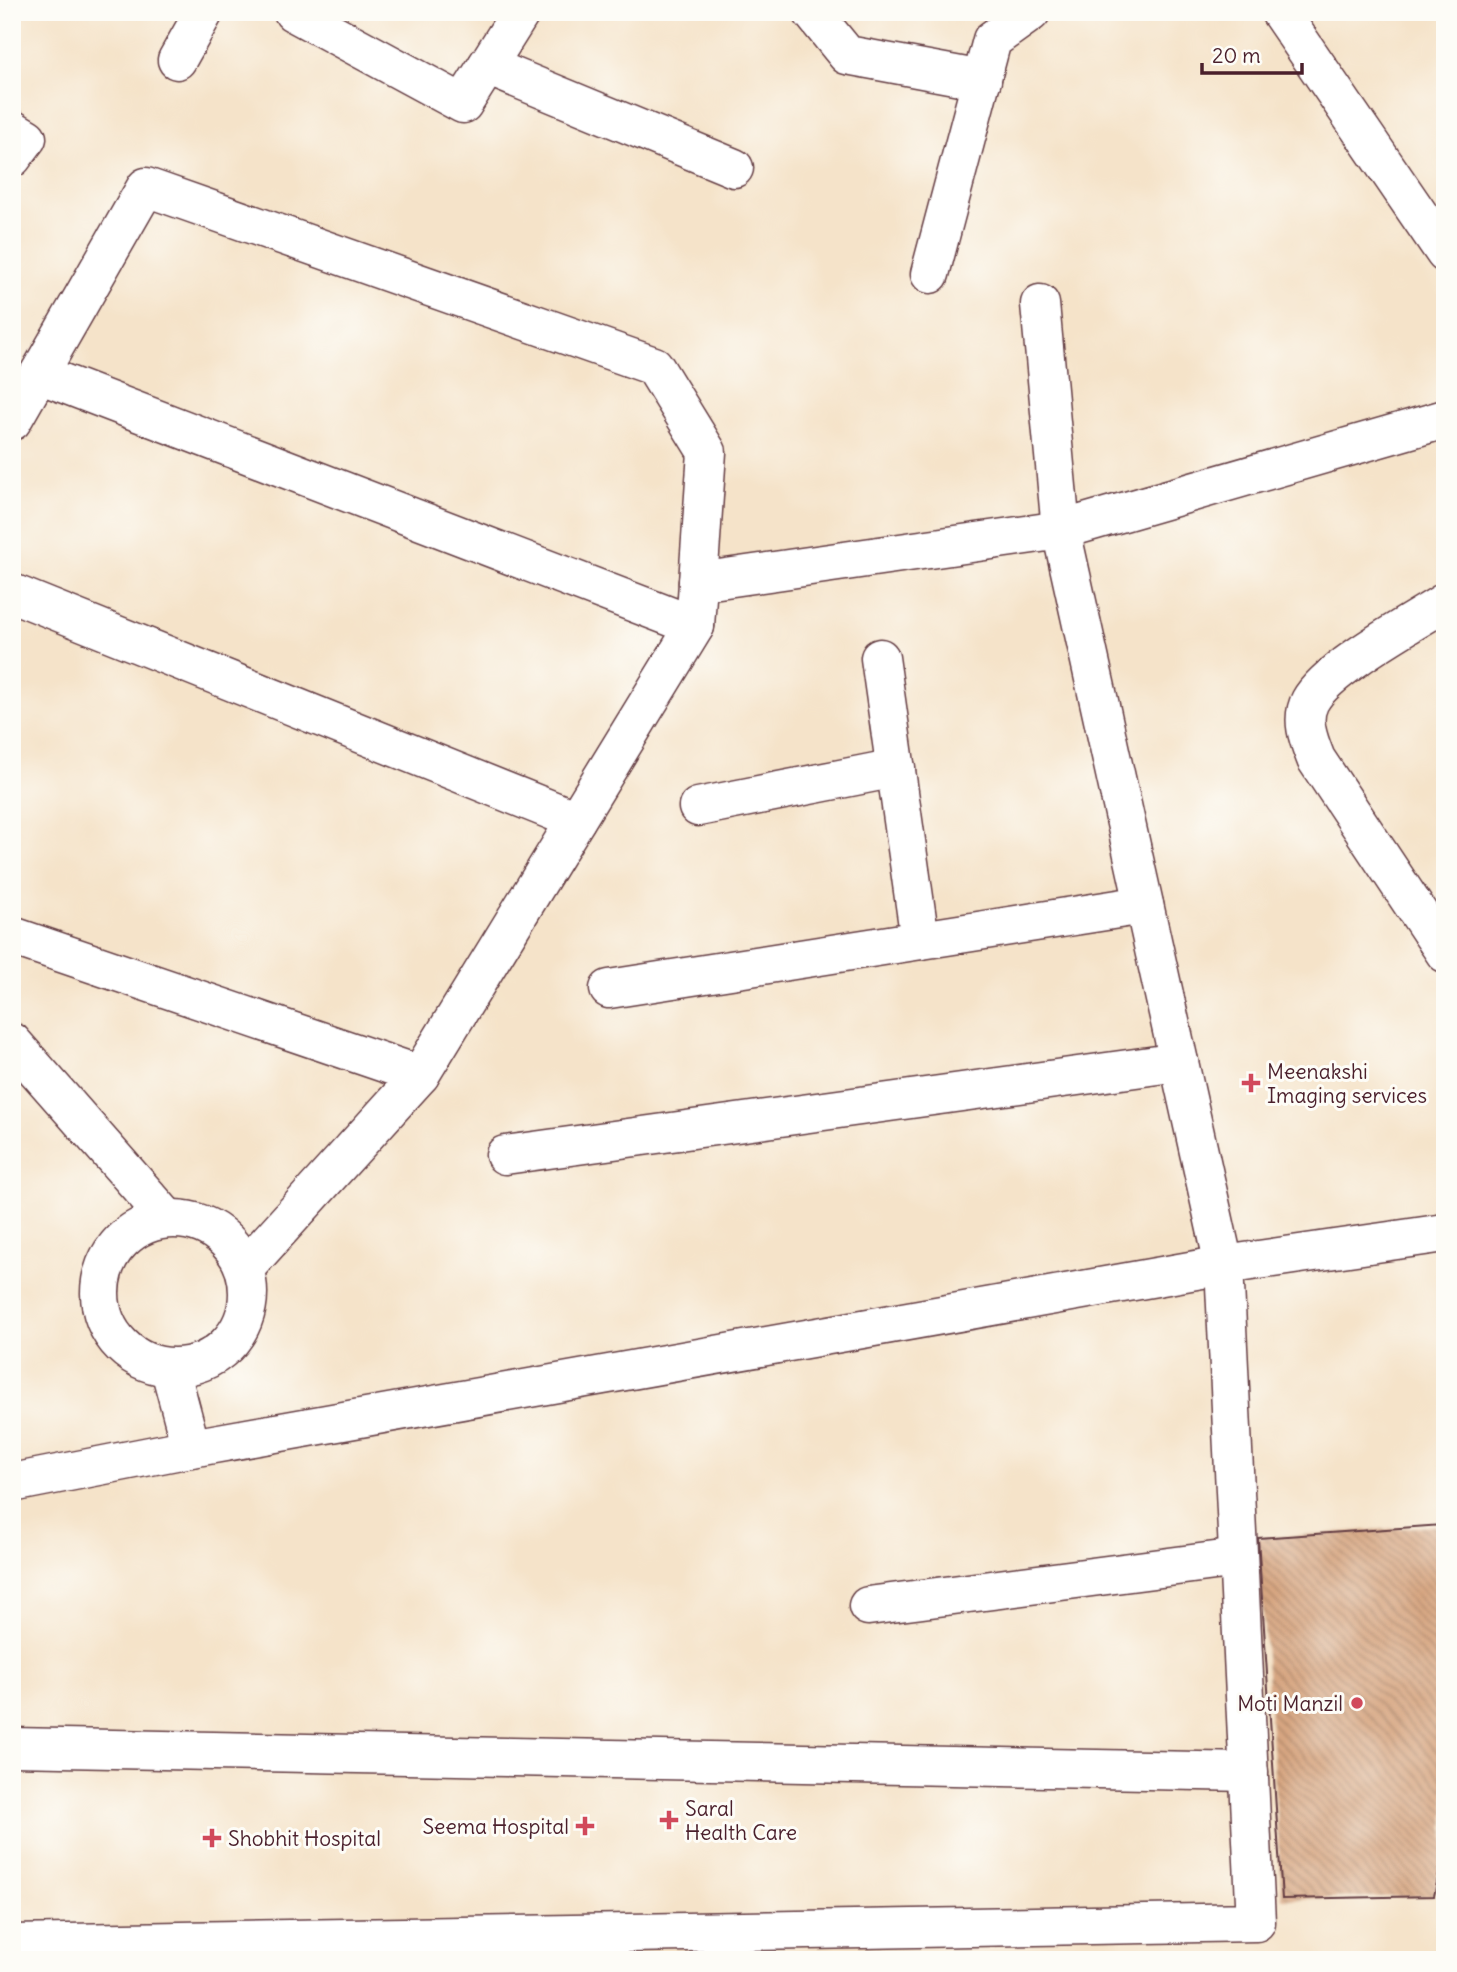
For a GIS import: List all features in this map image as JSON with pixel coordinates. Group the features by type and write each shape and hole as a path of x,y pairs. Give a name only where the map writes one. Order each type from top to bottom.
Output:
{"street":[{"path":"177,60 204,12"},
{"path":"293,12 463,104 521,12"},
{"path":"812,12 847,55 982,80"},
{"path":"930,274 992,40 1031,12"},
{"path":"1280,12 1445,253"},
{"path":"487,66 733,168"},
{"path":"12,129 27,138 12,158"},
{"path":"12,421 146,187 654,366 707,452 695,626 420,1075 245,1268"},
{"path":"12,1944 1256,1922 1224,1265 1061,530 1040,304"},
{"path":"39,374 695,626"},
{"path":"698,582 1061,530 1445,419"},
{"path":"12,593 576,820"},
{"path":"1445,602 1325,683 1309,702 1305,728 1316,759 1445,953"},
{"path":"880,658 920,940"},
{"path":"698,807 896,768"},
{"path":"609,989 1144,905"},
{"path":"12,936 420,1075"},
{"path":"12,1042 167,1218"},
{"path":"505,1155 1179,1062"},
{"path":"167,1218 194,1220 224,1236 245,1268 248,1310 229,1345 186,1368 170,1369 128,1353 105,1322 100,1281 115,1247 144,1224 167,1218"},
{"path":"12,1483 191,1448 784,1346 1224,1265 1445,1233"},
{"path":"170,1369 191,1448"},
{"path":"868,1606 1238,1558"},
{"path":"12,1747 1248,1772"}],"building":[{"name":"Moti Manzil","path":"1442,1525 1445,1560 1445,1847 1434,1896 1282,1899 1258,1538"}],"place":[{"name":"Meenakshi Imaging services","path":"1251,1083"},
{"name":"Moti Manzil","path":"1357,1703"},
{"name":"Saral Health Care","path":"669,1820"},
{"name":"Seema Hospital","path":"585,1826"},
{"name":"Shobhit Hospital","path":"212,1838"}]}
